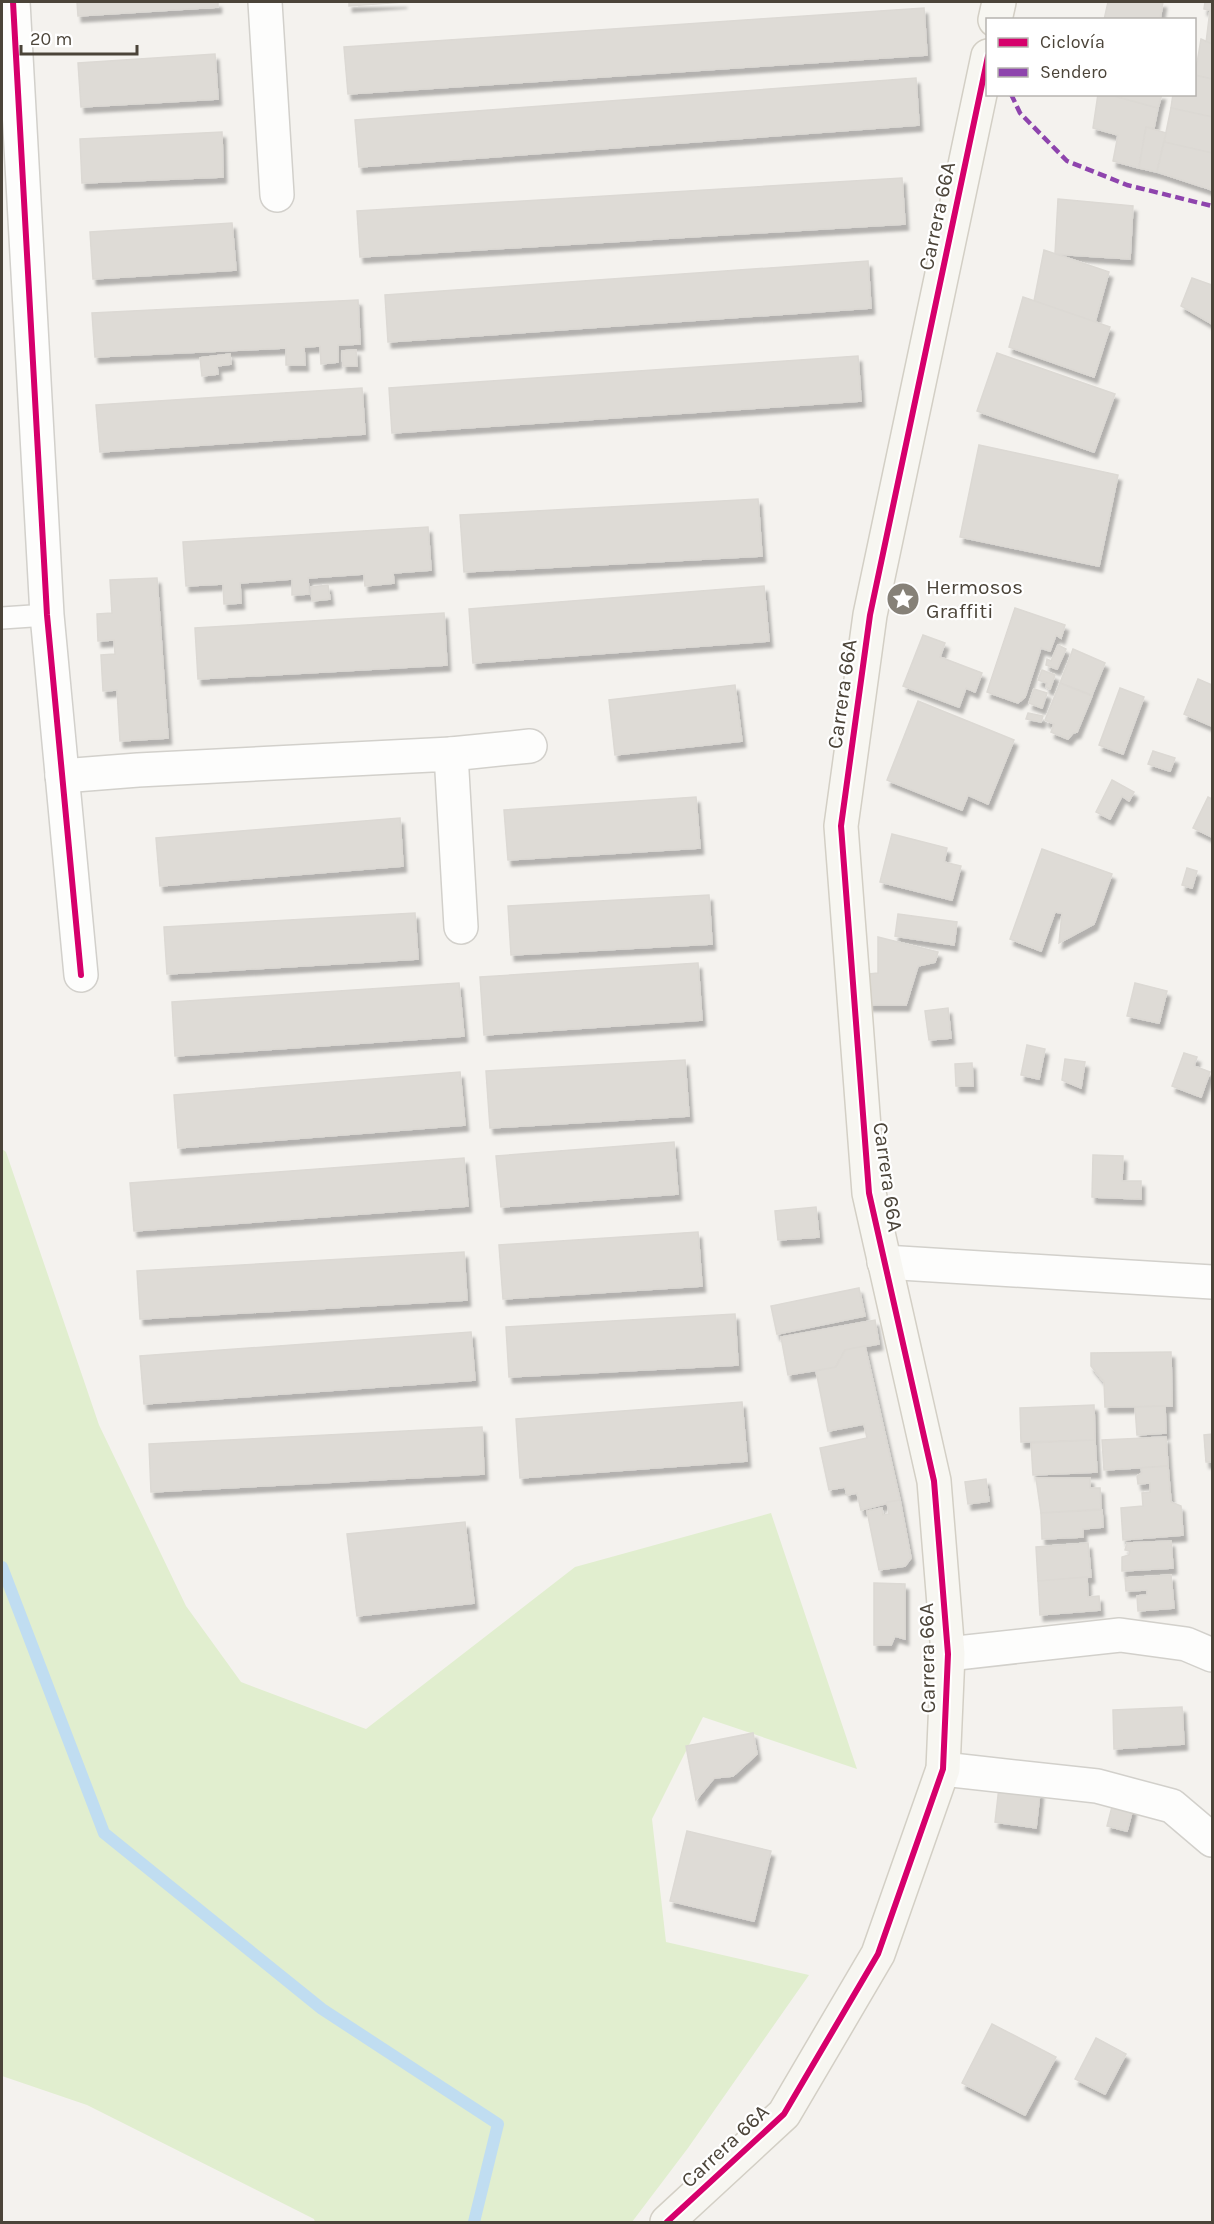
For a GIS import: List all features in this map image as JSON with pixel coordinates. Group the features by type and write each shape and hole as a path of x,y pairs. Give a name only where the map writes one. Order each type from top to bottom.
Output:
{"street":[{"path":"13,2 47,615 81,975"},
{"path":"265,2 277,195"},
{"path":"995,18 999,2"},
{"name":"Carrera 66A","path":"666,2223 784,2114 878,1954 943,1768 948,1654 934,1481 869,1192 841,826 870,615 986,61"},
{"path":"62,776 451,754 530,747"},
{"path":"451,754 461,927"},
{"path":"884,1263 1212,1282"},
{"path":"948,1654 1120,1635 1186,1644 1212,1655"},
{"path":"943,1768 1097,1786 1172,1806 1212,1840"}],"lane":[{"path":"2,618 47,615"}],"green space":[{"path":"2,1149 6,1152 99,1425 186,1606 241,1682 366,1729 575,1567 771,1513 857,1769 703,1717 652,1819 666,1942 809,1975 688,2148 632,2222 315,2222 314,2219 87,2105 2,2076"}],"building":[{"path":"77,2 218,2 218,7 78,16"},
{"path":"349,2 404,2 349,6"},
{"path":"1108,2 1163,2 1160,18 1104,18"},
{"path":"1205,2 1212,2 1212,11 1204,9"},
{"path":"924,8 927,55 348,94 344,47"},
{"path":"1210,10 1212,11 1212,44 1206,43"},
{"path":"1201,39 1212,44 1212,79 1196,75"},
{"path":"215,54 218,99 81,107 78,63"},
{"path":"1196,75 1212,79 1212,117 1171,108 1173,96 1196,96"},
{"path":"916,78 919,125 359,167 355,120"},
{"path":"1098,96 1114,96 1158,108 1154,128 1146,127 1139,168 1113,161 1118,135 1093,128"},
{"path":"1114,96 1161,96 1158,108"},
{"path":"1171,108 1212,117 1212,153 1164,142"},
{"path":"1146,127 1166,133 1157,172 1139,168"},
{"path":"222,132 223,177 82,183 80,139"},
{"path":"1164,142 1212,153 1212,190 1157,172"},
{"path":"902,178 905,224 360,257 357,211"},
{"path":"1058,199 1133,206 1130,259 1055,254"},
{"path":"232,223 236,270 93,279 90,232"},
{"path":"1044,250 1109,272 1095,322 1034,301"},
{"path":"868,261 871,308 388,342 385,295"},
{"path":"1192,278 1212,285 1212,324 1181,306"},
{"path":"1023,297 1110,327 1094,377 1009,347"},
{"path":"358,300 360,344 338,345 338,362 321,364 320,346 304,347 305,365 286,365 286,348 95,357 92,313"},
{"path":"356,350 357,366 343,366 342,351"},
{"path":"997,353 1115,394 1094,452 977,411"},
{"path":"230,354 231,364 217,366 218,374 202,376 200,358"},
{"path":"858,356 861,401 392,433 389,388"},
{"path":"362,388 365,434 100,452 96,405"},
{"path":"979,445 1118,475 1099,566 960,537"},
{"path":"758,499 762,556 464,572 460,515"},
{"path":"428,527 431,570 393,573 394,583 365,586 364,574 308,578 309,594 292,595 292,579 240,583 241,603 224,604 223,584 186,586 183,542"},
{"path":"157,578 168,738 120,741 117,690 103,691 101,655 115,654 114,640 98,641 97,614 112,613 110,580"},
{"path":"328,585 330,599 312,601 311,587"},
{"path":"764,586 769,641 473,663 469,609"},
{"path":"1015,608 1065,625 1061,638 1056,635 1050,651 1041,648 1025,697 1018,703 987,692"},
{"path":"444,613 447,665 198,679 195,628"},
{"path":"923,635 945,643 940,657 982,673 975,692 966,688 959,707 903,686"},
{"path":"1058,645 1066,649 1057,669 1046,665 1047,659 1051,661"},
{"path":"1073,649 1105,663 1092,695 1060,683"},
{"path":"1042,670 1055,675 1050,689 1046,687 1047,683 1038,680"},
{"path":"1198,679 1212,685 1212,726 1184,714"},
{"path":"1060,683 1092,696 1077,732 1068,739 1051,732 1054,724 1045,720"},
{"path":"735,685 742,741 615,755 609,700"},
{"path":"1120,688 1144,697 1123,754 1099,745"},
{"path":"1034,689 1047,693 1042,708 1029,703"},
{"path":"918,701 1014,740 988,804 968,795 962,810 887,780"},
{"path":"1028,713 1043,716 1041,722 1026,719"},
{"path":"1153,751 1175,758 1170,771 1148,764"},
{"path":"1112,780 1134,792 1129,801 1122,796 1110,819 1096,812"},
{"path":"696,797 700,848 508,860 504,810"},
{"path":"1208,797 1212,799 1212,837 1193,828"},
{"path":"400,818 403,866 160,886 156,838"},
{"path":"892,834 947,848 944,862 961,866 952,900 880,882"},
{"path":"1042,849 1112,874 1094,924 1059,943 1062,913 1055,912 1041,951 1010,939"},
{"path":"1187,868 1197,871 1192,888 1182,885"},
{"path":"709,895 712,944 511,955 508,906"},
{"path":"415,913 418,959 167,974 164,927"},
{"path":"898,914 957,922 954,945 895,936"},
{"path":"878,937 938,952 935,962 918,966 906,1005 869,1005 869,974 878,973"},
{"path":"698,963 702,1020 484,1035 480,977"},
{"path":"459,983 464,1036 175,1056 172,1002"},
{"path":"1135,983 1167,991 1159,1023 1127,1016"},
{"path":"948,1008 951,1038 929,1040 925,1011"},
{"path":"1027,1045 1045,1049 1039,1079 1021,1075"},
{"path":"1184,1053 1197,1057 1194,1066 1210,1072 1201,1097 1172,1086"},
{"path":"1065,1059 1085,1062 1081,1088 1062,1080"},
{"path":"685,1060 689,1116 490,1128 486,1071"},
{"path":"972,1063 973,1086 956,1086 955,1064"},
{"path":"460,1072 465,1125 178,1148 174,1095"},
{"path":"674,1142 678,1194 501,1207 496,1156"},
{"path":"1093,1155 1123,1156 1122,1181 1141,1181 1141,1199 1092,1197"},
{"path":"464,1158 468,1206 134,1231 130,1183"},
{"path":"816,1207 819,1237 778,1240 775,1211"},
{"path":"698,1232 702,1286 503,1299 499,1245"},
{"path":"464,1252 467,1300 140,1319 137,1271"},
{"path":"859,1288 865,1316 777,1334 771,1306"},
{"path":"735,1314 738,1365 509,1377 506,1327"},
{"path":"875,1320 879,1344 845,1350 836,1367 788,1375 781,1337"},
{"path":"471,1332 475,1380 144,1404 140,1356"},
{"path":"865,1346 900,1500 861,1510 857,1493 847,1495 845,1487 829,1490 820,1448 867,1438 864,1424 828,1431 816,1371 836,1367 845,1350"},
{"path":"1171,1352 1172,1406 1105,1407 1104,1382 1091,1366 1091,1353"},
{"path":"742,1402 747,1461 520,1478 516,1419"},
{"path":"1094,1405 1095,1440 1021,1442 1020,1408"},
{"path":"1165,1406 1166,1433 1137,1435 1135,1407"},
{"path":"482,1427 484,1474 151,1492 149,1444"},
{"path":"1212,1434 1212,1462 1206,1462 1204,1435"},
{"path":"1166,1437 1168,1466 1104,1470 1102,1440"},
{"path":"1095,1440 1097,1472 1033,1475 1031,1443"},
{"path":"1168,1466 1171,1502 1181,1506 1183,1535 1123,1540 1121,1508 1143,1506 1142,1493 1150,1492 1150,1483 1138,1484 1137,1476 1142,1473 1141,1468"},
{"path":"1036,1478 1090,1478 1090,1488 1100,1488 1101,1509 1041,1513"},
{"path":"986,1479 989,1501 968,1504 965,1482"},
{"path":"900,1500 911,1558 905,1566 879,1570 867,1511 882,1508 883,1515 889,1514 887,1502"},
{"path":"1102,1510 1103,1527 1083,1529 1083,1537 1042,1539 1041,1513"},
{"path":"465,1522 474,1603 357,1616 347,1534"},
{"path":"1171,1541 1173,1568 1122,1571 1122,1557 1129,1555 1130,1551 1125,1550 1127,1543"},
{"path":"1088,1543 1091,1577 1038,1581 1036,1547"},
{"path":"1171,1575 1174,1608 1138,1611 1137,1596 1147,1595 1147,1590 1126,1591 1125,1578"},
{"path":"1087,1577 1088,1597 1099,1596 1100,1610 1040,1615 1038,1581"},
{"path":"874,1583 905,1584 905,1639 895,1636 891,1645 874,1645"},
{"path":"1182,1707 1184,1744 1114,1749 1113,1710"},
{"path":"753,1733 757,1754 733,1776 714,1778 696,1800 686,1746"},
{"path":"999,1787 1040,1792 1036,1828 995,1822"},
{"path":"1113,1803 1133,1808 1127,1831 1107,1826"},
{"path":"687,1831 771,1851 754,1921 670,1901"},
{"path":"992,2024 1056,2057 1025,2115 962,2083"},
{"path":"1096,2038 1126,2054 1105,2094 1075,2079"}],"waterway":[{"path":"2,1567 104,1833 322,2009 498,2124 474,2222"}],"marked path":[{"path":"1012,96 1020,113 1067,161 1127,185 1212,206"}],"cycle path":[{"path":"13,2 47,615 81,975"},
{"path":"667,2222 784,2114 878,1954 943,1769 948,1654 934,1481 869,1193 841,826 870,615 986,65"}],"place":[{"name":"Hermosos Graffiti","path":"903,599"}]}
